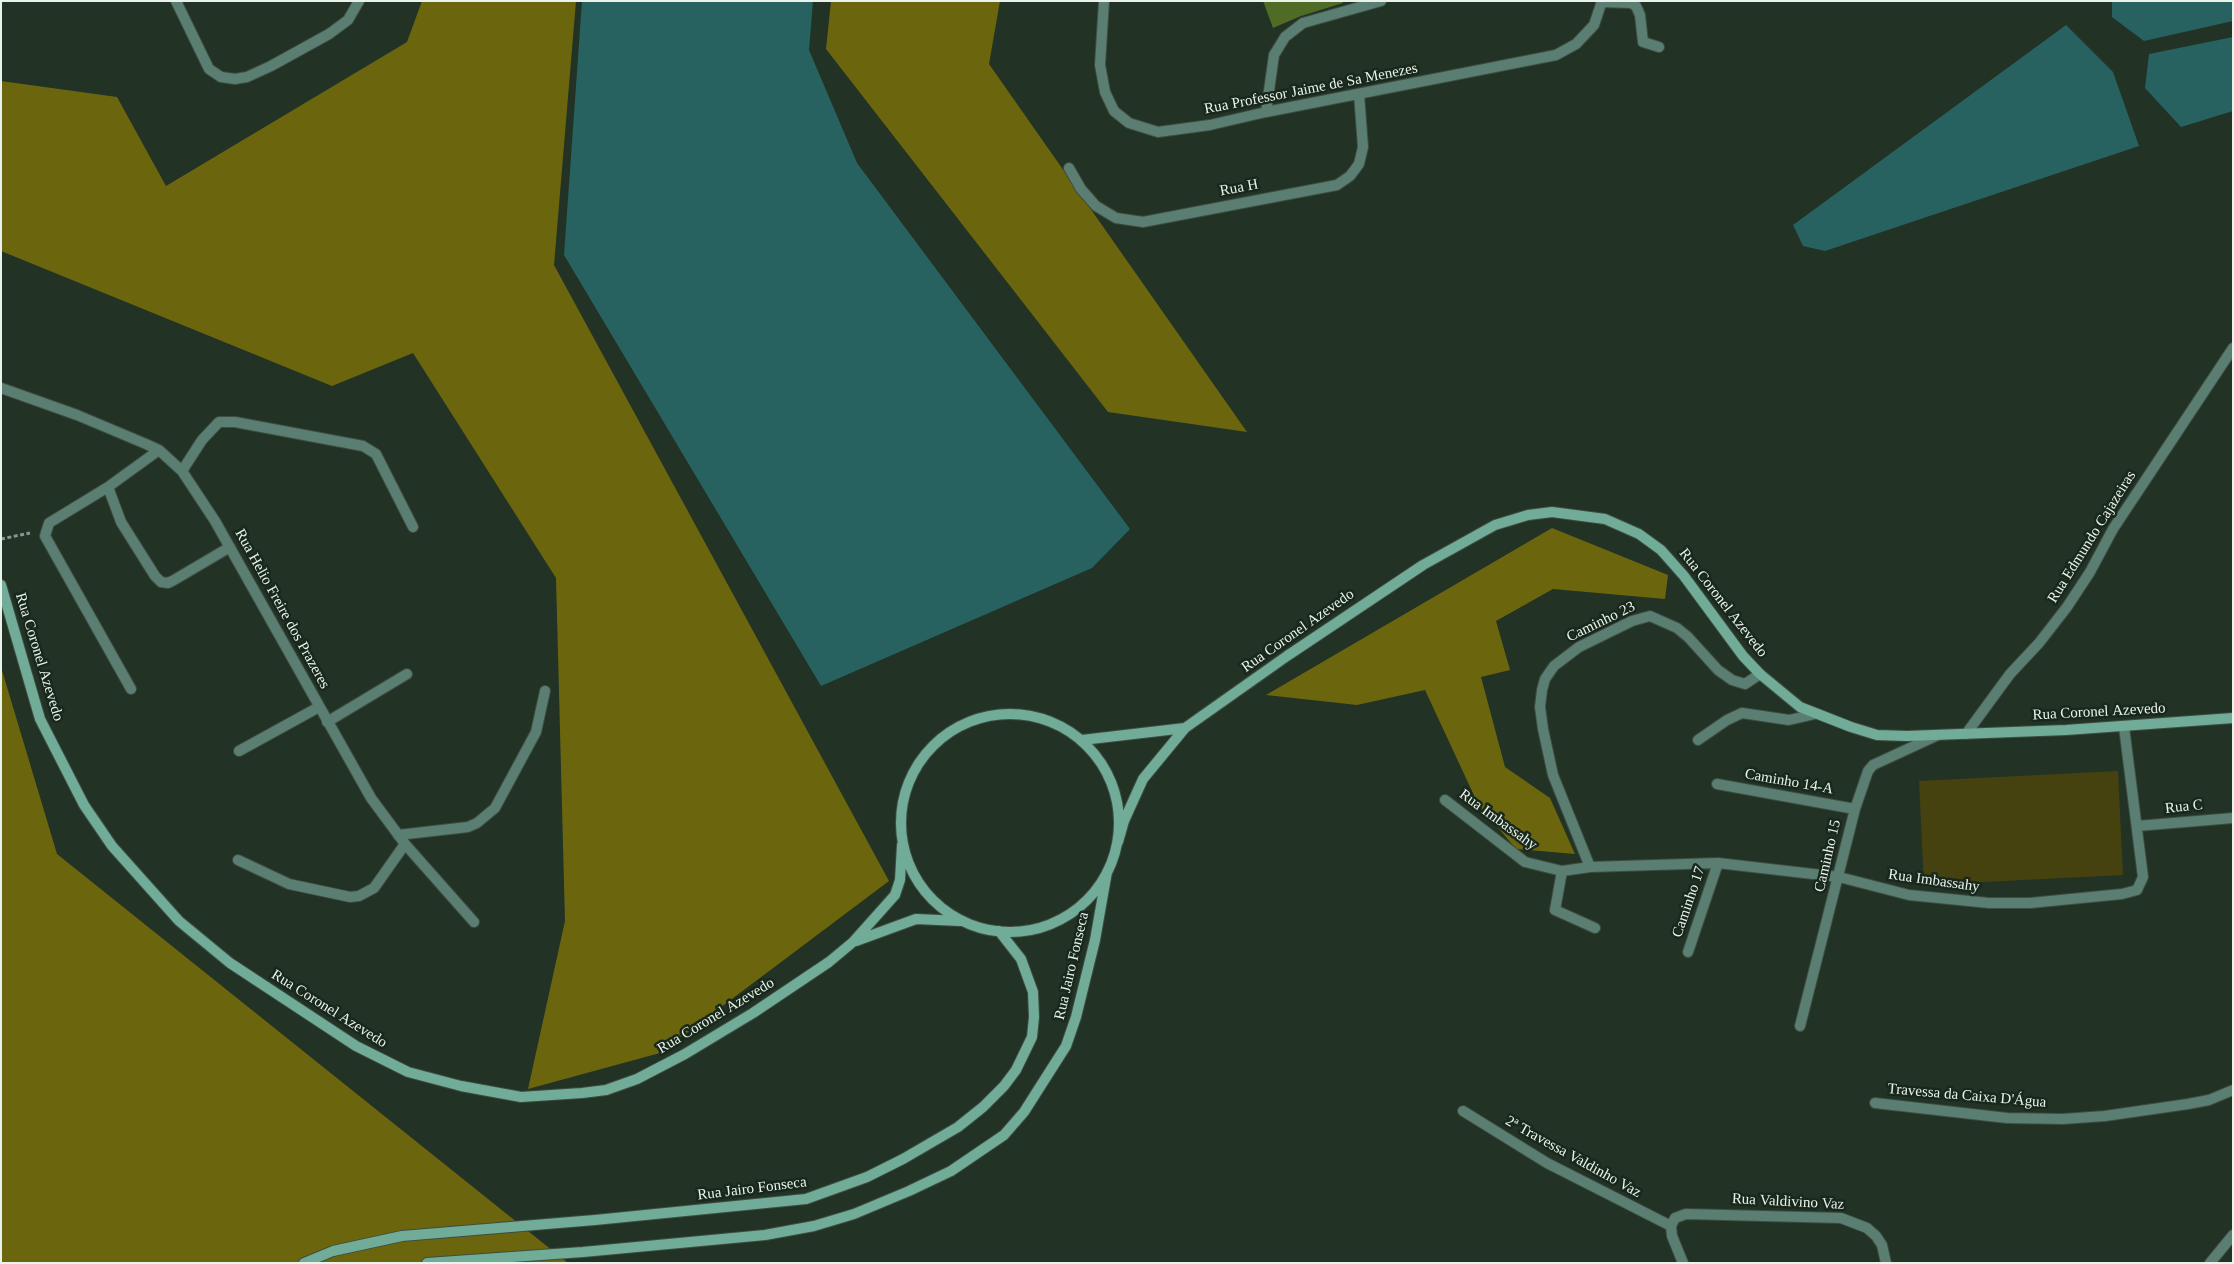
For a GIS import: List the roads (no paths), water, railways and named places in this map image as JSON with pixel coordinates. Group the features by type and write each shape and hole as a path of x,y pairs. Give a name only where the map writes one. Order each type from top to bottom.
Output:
{"main road":[{"name":"Rua Coronel Azevedo","path":"1185,728 1357,608 1422,566 1495,525 1528,515 1552,512 1604,519 1639,534 1661,550 1684,576 1744,656 1760,674 1785,696 1815,714 1877,735 1939,735 2124,727 2233,718"},
{"name":"Rua Coronel Azevedo","path":"1,585 40,719 84,805 112,846 179,921 230,963 356,1046 408,1072 493,1093 521,1096 582,1093 622,1085 670,1063 716,1036 792,987 853,942"},
{"path":"853,942 895,895 900,880 901,815 907,785 921,759 949,733 968,722 998,714 1028,715 1056,724 1082,740 1100,761 1113,786 1119,813 1118,842"},
{"path":"853,942 916,919 963,922 999,932 1031,930 1062,918 1088,899 1107,872 1124,821 1143,779 1185,728"},
{"path":"1082,740 1185,728"},
{"path":"902,845 914,876 919,883 935,903 963,922"},
{"name":"Rua Jairo Fonseca","path":"427,1263 583,1252 765,1235 814,1226 854,1214 909,1192 951,1171 981,1152 1009,1129 1040,1088 1066,1046 1076,1017 1094,940 1107,872"},
{"name":"Rua Jairo Fonseca","path":"304,1263 346,1248 402,1236 595,1220 806,1199 867,1177 958,1127 990,1100 1016,1070 1032,1037 1034,1017 1033,992 1021,959 999,932"}],"street":[{"path":"176,1 209,69 221,78 236,79 271,66 329,34 348,20 358,1"},
{"name":"Rua Professor Jaime de Sa Menezes","path":"1104,1 1100,65 1105,92 1114,111 1129,123 1158,132 1210,125 1556,54 1576,44 1594,24 1602,2"},
{"path":"1266,112 1274,55 1289,33 1303,23 1381,1"},
{"path":"1602,2 1632,3 1636,6 1640,14 1643,42 1659,47"},
{"name":"Rua H","path":"1069,168 1081,189 1096,206 1116,218 1143,222 1336,185 1350,176 1359,164 1363,148 1359,94"},
{"name":"Rua Edmundo Cajazeiras","path":"1966,734 2010,674 2039,643 2067,607 2090,572 2118,521 2233,348"},
{"name":"Rua Helio Freire dos Prazeres","path":"1,388 77,415 159,450 182,471 230,547 362,782 405,844 474,922"},
{"path":"182,471 206,434 219,422 235,422 363,446 376,454 413,527"},
{"path":"131,689 45,536 49,523 108,487 159,450"},
{"path":"108,487 121,522 155,576 161,582 168,583 174,580 230,547"},
{"name":"Caminho 23","path":"1590,867 1553,775 1542,729 1540,707 1542,690 1545,679 1554,666 1579,647 1632,620 1650,616 1677,628 1688,637 1718,670 1732,680 1744,684 1760,674"},
{"path":"327,722 407,674"},
{"path":"398,835 468,827 477,823 495,808 536,732 545,691"},
{"path":"239,751 319,707"},
{"path":"1698,740 1727,720 1742,714 1789,720 1815,714"},
{"name":"Rua Imbassahy","path":"1445,800 1525,862 1562,871 1590,867 1718,863 1839,877 1909,895 1964,902 2030,903 2132,893 2137,890 2143,877 2124,727"},
{"name":"Caminho 15","path":"1800,1026 1855,809 1868,771 1873,765 1939,735"},
{"name":"Caminho 14-A","path":"1717,784 1855,809"},
{"name":"Rua C","path":"2138,826 2233,818"},
{"path":"238,860 289,884 350,897 359,896 374,888 405,844"},
{"name":"Caminho 17","path":"1688,952 1718,863"},
{"path":"1562,871 1555,910 1596,928"},
{"name":"Travessa da Caixa D'Água","path":"1875,1103 2007,1118 2063,1119 2104,1116 2188,1104 2209,1100 2233,1090"},
{"name":"2ª Travessa Valdinho Vaz","path":"1463,1111 1548,1163 1671,1226"},
{"name":"Rua Valdivino Vaz","path":"1671,1226 1675,1218 1686,1214 1841,1218 1868,1228 1876,1236 1882,1245 1886,1263"},
{"path":"1671,1226 1672,1236 1683,1263"},
{"path":"2210,1263 2233,1235"}],"water":[{"path":"582,1 813,1 809,50 857,163 1130,529 1092,568 821,686 564,255"},
{"path":"2112,1 2233,1 2233,21 2144,41 2112,17"},
{"path":"2066,25 2113,72 2139,146 1825,251 1803,246 1793,225"},
{"path":"2233,37 2233,111 2181,127 2145,88 2149,54"}]}
